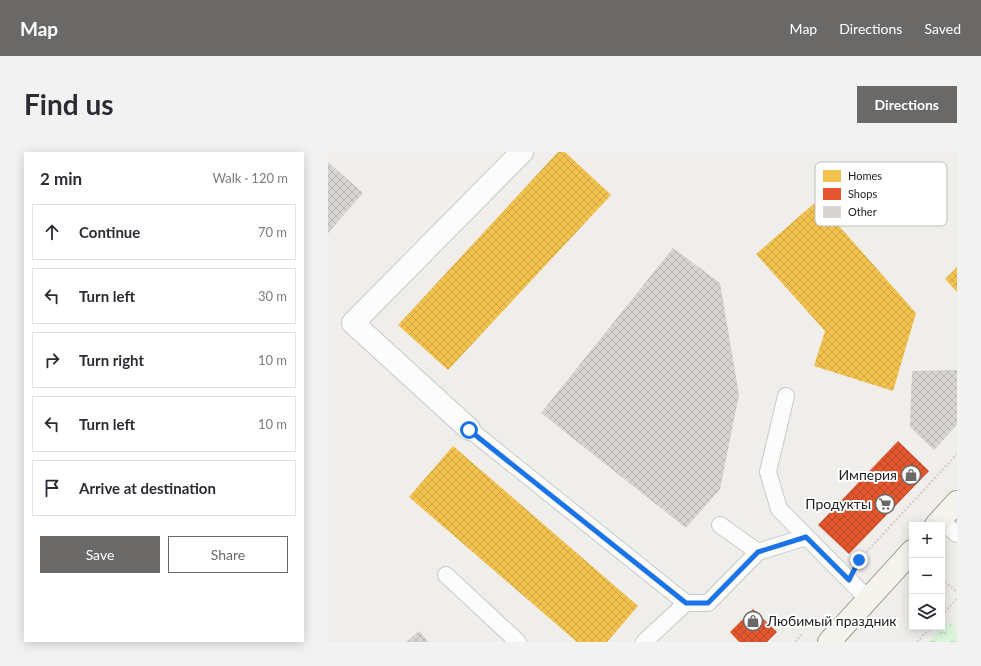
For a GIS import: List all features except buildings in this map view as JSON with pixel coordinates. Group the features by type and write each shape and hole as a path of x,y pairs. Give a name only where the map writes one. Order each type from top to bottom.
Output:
{"main road":[{"path":"945,526 957,502"},
{"path":"828,642 909,554"}],"street":[{"path":"469,430 353,323 522,152"}],"lane":[{"path":"786,396 768,472 779,509 868,599"},
{"path":"469,430 686,603 708,603 758,552 806,537"},
{"path":"720,525 758,552"},
{"path":"446,575 518,642"},
{"path":"644,642 686,603"}],"path":[{"path":"849,580 859,560 957,454"},
{"path":"945,582 957,592"},
{"path":"945,612 957,599"},
{"path":"917,642 928,630"},
{"path":"795,642 805,631"}],"green space":[{"path":"948,621 957,629 957,642 929,642 940,630 945,630 945,624"}],"place":[{"name":"Империя","path":"911,475"},
{"name":"Продукты","path":"885,504"},
{"name":"Любимый праздник","path":"753,621"}],"route":[{"path":"469,430 686,603 708,603 758,552 806,537 849,580 859,560"}]}
